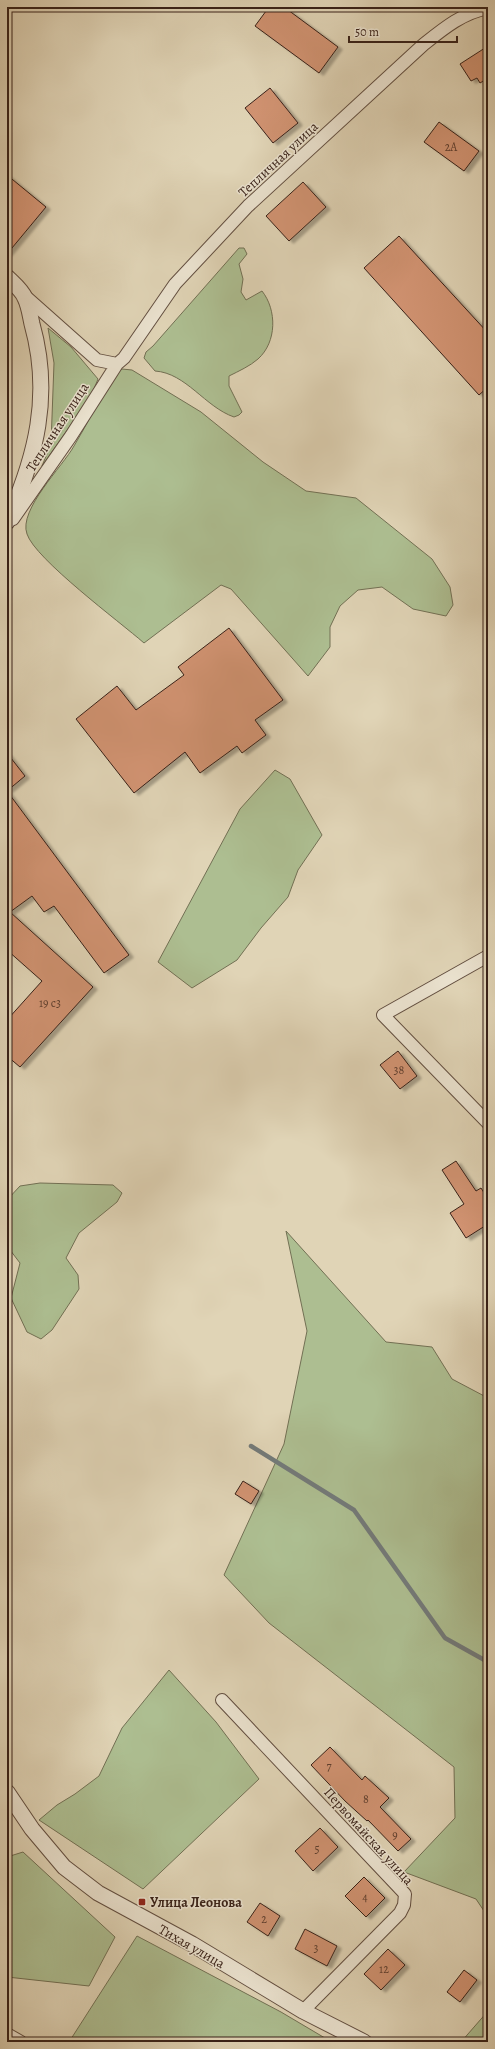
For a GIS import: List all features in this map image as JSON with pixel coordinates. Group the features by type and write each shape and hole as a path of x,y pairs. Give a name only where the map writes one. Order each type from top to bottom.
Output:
{"street":[{"name":"Тепличная улица","path":"7,526 71,436 117,364 124,358 175,284 248,206 423,45 453,22 477,10 488,8"},
{"path":"7,277 53,323 97,360 117,364"},
{"path":"7,522 24,484 38,434 42,389 40,358 25,296"},
{"path":"488,956 383,1015 488,1123"},
{"name":"Первомайская улица","path":"222,1700 405,1894 404,1905 400,1913 304,2011"},
{"name":"Тихая улица","path":"7,1792 32,1829 64,1867 98,1893 192,1944 304,2011 364,2042"},
{"path":"7,2034 21,2042"}],"green space":[{"path":"239,248 244,248 247,254 239,264 243,279 241,292 246,300 262,291 270,307 273,326 269,344 258,359 252,364 229,376 229,386 242,412 234,417 214,406 176,378 166,373 155,371 144,358 146,352 153,346"},
{"path":"48,328 71,347 98,379 91,396 42,466 51,444 54,363"},
{"path":"122,369 132,370 201,412 263,462 306,491 356,498 432,559 450,587 453,605 446,616 413,609 382,587 358,590 340,606 330,627 330,647 308,676 231,589 221,585 144,643 45,559 33,545 27,534 26,524 29,513 35,501 74,446 112,376"},
{"path":"275,770 290,779 322,835 298,870 288,897 261,928 237,960 192,988 158,962 240,809"},
{"path":"40,1183 113,1185 122,1193 117,1202 79,1233 66,1258 78,1275 79,1289 52,1330 41,1339 27,1332 11,1298 20,1263 7,1246 7,1200 20,1186"},
{"path":"286,1231 386,1342 432,1347 452,1379 488,1398 488,1917 476,1899 404,1872 455,1818 454,1767 269,1623 224,1575 284,1444 307,1331"},
{"path":"169,1670 216,1722 259,1779 143,1889 39,1820 57,1805 99,1776 122,1728"},
{"path":"23,1852 115,1937 89,1986 7,1977 7,1857"},
{"path":"137,1936 281,2012 330,2041 69,2042"},
{"path":"488,2011 488,2042 461,2042"}],"building":[{"path":"269,7 284,7 338,47 319,73 255,26"},
{"path":"488,46 488,78 480,83 477,78 471,81 460,64"},
{"path":"270,88 298,123 273,143 245,108"},
{"path":"439,122 479,151 464,171 424,142"},
{"path":"7,175 46,207 7,254"},
{"path":"303,182 326,207 289,241 266,216"},
{"path":"399,236 488,333 488,387 479,395 364,268"},
{"path":"229,628 283,700 255,720 266,735 242,753 237,746 200,773 185,752 134,793 76,719 117,686 136,710 184,675 178,667"},
{"path":"7,753 25,776 7,791"},
{"path":"7,791 129,955 104,973 54,906 44,912 32,896 10,912 93,987 20,1067 7,1056 7,1020 42,981 7,950"},
{"path":"398,1051 417,1076 400,1089 380,1065"},
{"path":"456,1161 476,1191 481,1188 488,1199 488,1224 466,1238 450,1213 464,1204 442,1170"},
{"path":"243,1481 259,1491 251,1504 235,1494"},
{"path":"330,1747 362,1780 365,1776 389,1798 380,1807 411,1839 398,1851 368,1820 367,1821 345,1801 311,1765"},
{"path":"320,1828 338,1847 313,1871 295,1851"},
{"path":"364,1877 385,1898 366,1917 345,1896"},
{"path":"260,1903 280,1916 268,1936 247,1922"},
{"path":"305,1929 337,1946 327,1966 295,1949"},
{"path":"388,1949 405,1965 381,1990 364,1974"},
{"path":"464,1970 477,1980 460,2002 447,1992"}],"waterway":[{"path":"251,1446 354,1510 445,1638 488,1662"}],"place":[{"name":"Улица Леонова","path":"142,1902"}]}
